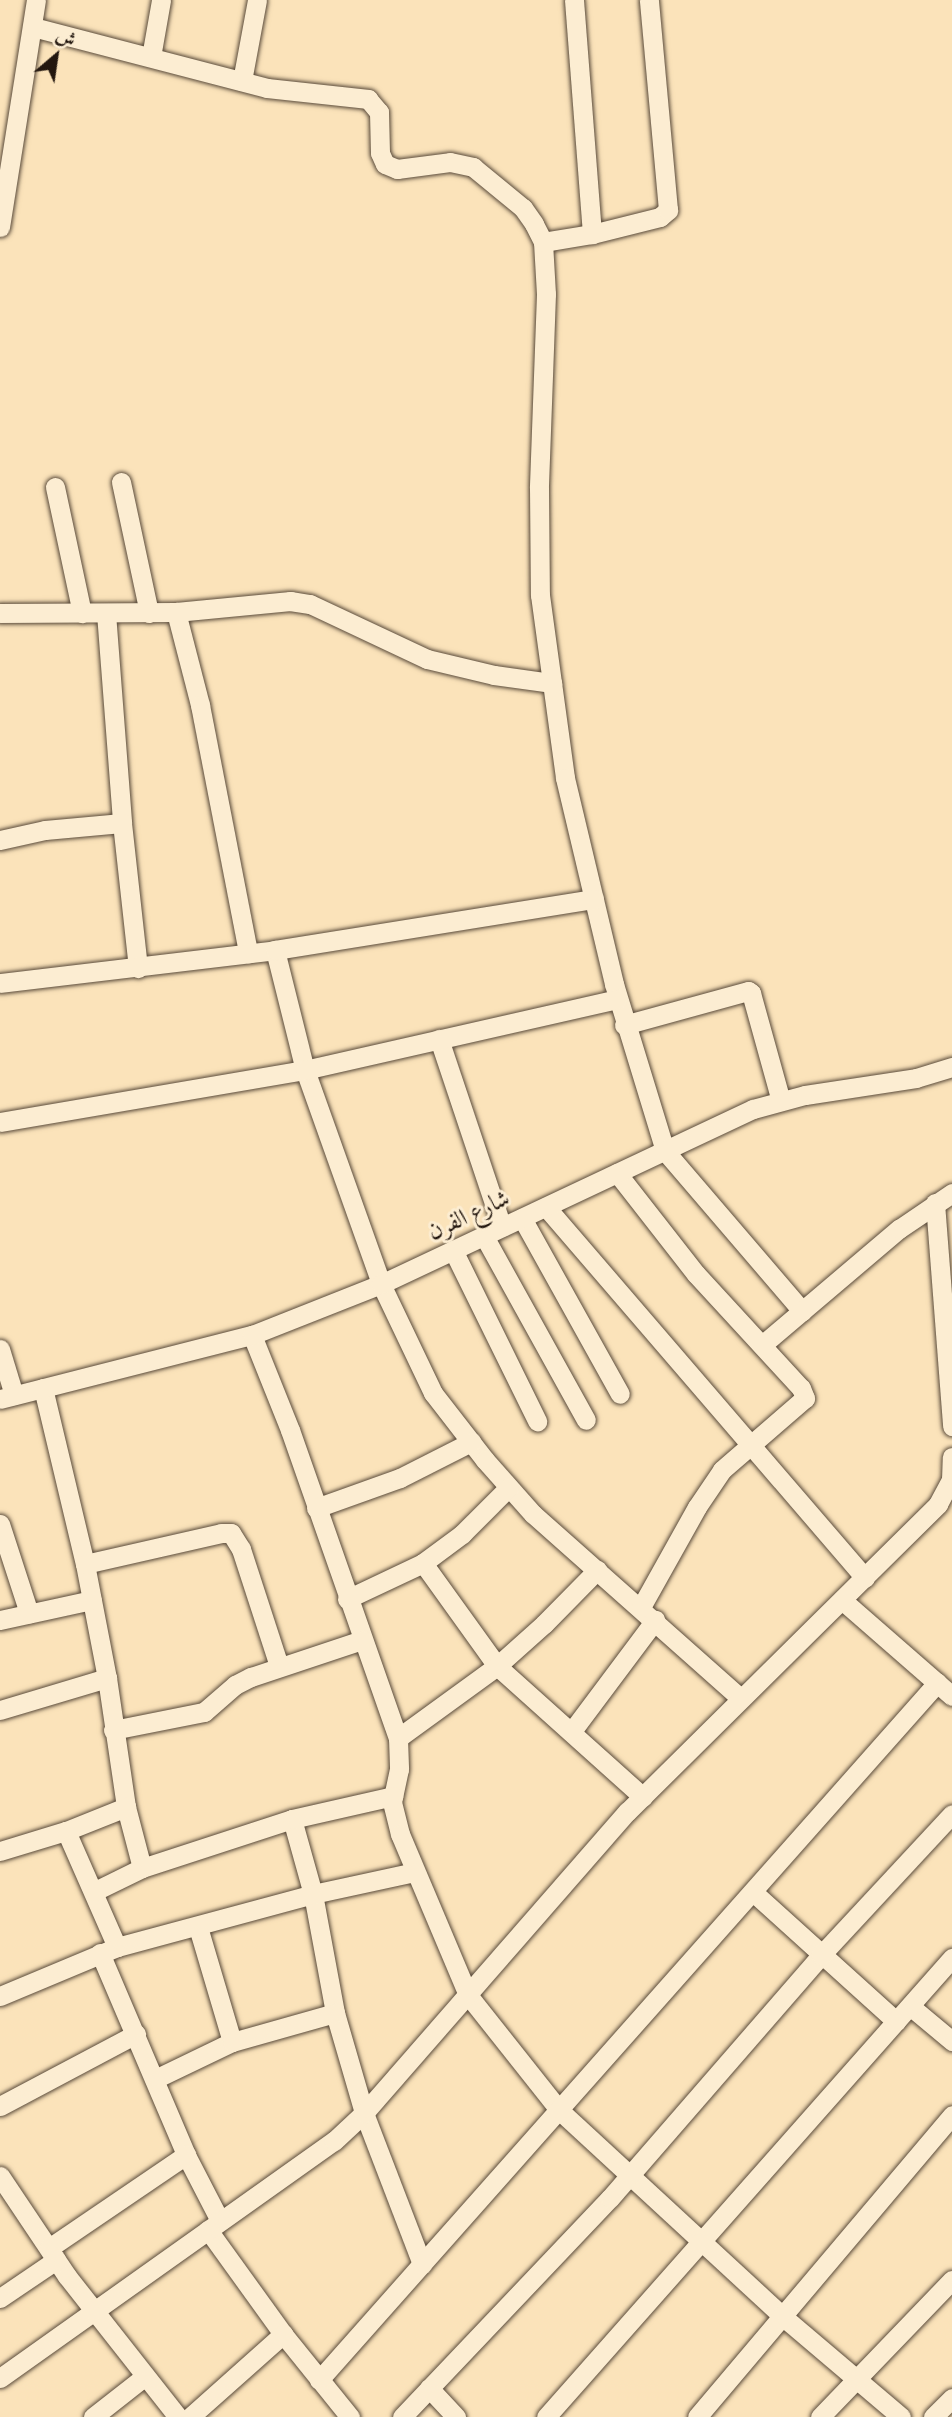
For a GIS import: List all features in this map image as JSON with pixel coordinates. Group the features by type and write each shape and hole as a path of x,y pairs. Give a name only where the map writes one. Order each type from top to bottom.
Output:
{"street":[{"path":"0,227 36,0"},
{"path":"151,57 161,0"},
{"path":"242,81 257,0"},
{"path":"574,0 592,234"},
{"path":"543,242 592,234 660,217 668,210 649,0"},
{"path":"33,27 242,81 315,96 372,101 379,112 380,153 385,164 397,169 450,162 473,166 523,208 543,242 546,306 539,488 540,595 565,778 617,999 665,1151 802,1311"},
{"path":"121,482 149,613"},
{"path":"55,487 82,613"},
{"path":"0,613 176,612 290,601 310,604 427,659 495,676 552,683"},
{"path":"176,612 200,705 248,953"},
{"path":"106,614 122,823 138,968"},
{"path":"0,840 45,830 122,823"},
{"path":"0,983 275,950 594,899"},
{"path":"275,950 305,1070 381,1284 419,1369 433,1393 533,1514 648,1613 740,1698"},
{"path":"624,1026 748,991 751,993 781,1101"},
{"path":"0,1122 305,1070 617,999"},
{"path":"439,1039 493,1232 586,1420"},
{"name":"شارع الفرن","path":"7,1397 252,1335 381,1284 726,1120 781,1101 916,1078 952,1067"},
{"path":"572,1731 648,1613 712,1483 722,1470 805,1398 801,1388 696,1274 617,1173"},
{"path":"762,1345 944,1198"},
{"path":"944,1198 952,1414"},
{"path":"546,1207 865,1578"},
{"path":"522,1218 620,1394"},
{"path":"453,1250 537,1421"},
{"path":"252,1335 398,1738 399,1769 392,1811 468,1995 559,2110 782,2316 901,2417"},
{"path":"0,1349 7,1397"},
{"path":"43,1388 85,1564 107,1678 125,1807 142,1868"},
{"path":"316,1508 400,1478 471,1441"},
{"path":"0,2378 334,2141 364,2113 643,1797 938,1504 951,1480 952,1457"},
{"path":"347,1599 423,1563 462,1534 509,1487"},
{"path":"0,1524 29,1613"},
{"path":"85,1564 221,1532 231,1533 242,1549 279,1666"},
{"path":"423,1563 497,1666 643,1797"},
{"path":"398,1738 497,1666 597,1570"},
{"path":"0,1620 92,1600"},
{"path":"842,1600 952,1696"},
{"path":"113,1730 204,1712 235,1685 279,1666 362,1640"},
{"path":"0,1710 107,1678"},
{"path":"319,2380 937,1683"},
{"path":"95,1891 142,1868 292,1819 393,1796"},
{"path":"0,1851 66,1831 125,1807"},
{"path":"402,2417 630,2175 821,1955 952,1814"},
{"path":"292,1819 313,1894 335,2013 364,2113 422,2264"},
{"path":"66,1831 95,1891 109,1950 136,2034 214,2225 283,2334 350,2417"},
{"path":"0,1996 109,1950 313,1894 415,1872"},
{"path":"752,1892 896,2021"},
{"path":"198,1927 232,2042"},
{"path":"546,2417 952,1958"},
{"path":"910,2006 952,2042"},
{"path":"155,2079 232,2042 335,2013"},
{"path":"0,2106 136,2034"},
{"path":"697,2417 952,2115"},
{"path":"0,2298 52,2254 186,2155"},
{"path":"0,2176 94,2312 178,2417"},
{"path":"820,2417 952,2280"},
{"path":"190,2417 283,2334"},
{"path":"93,2417 144,2377"},
{"path":"429,2388 456,2417"},
{"path":"933,2417 952,2398"}]}
